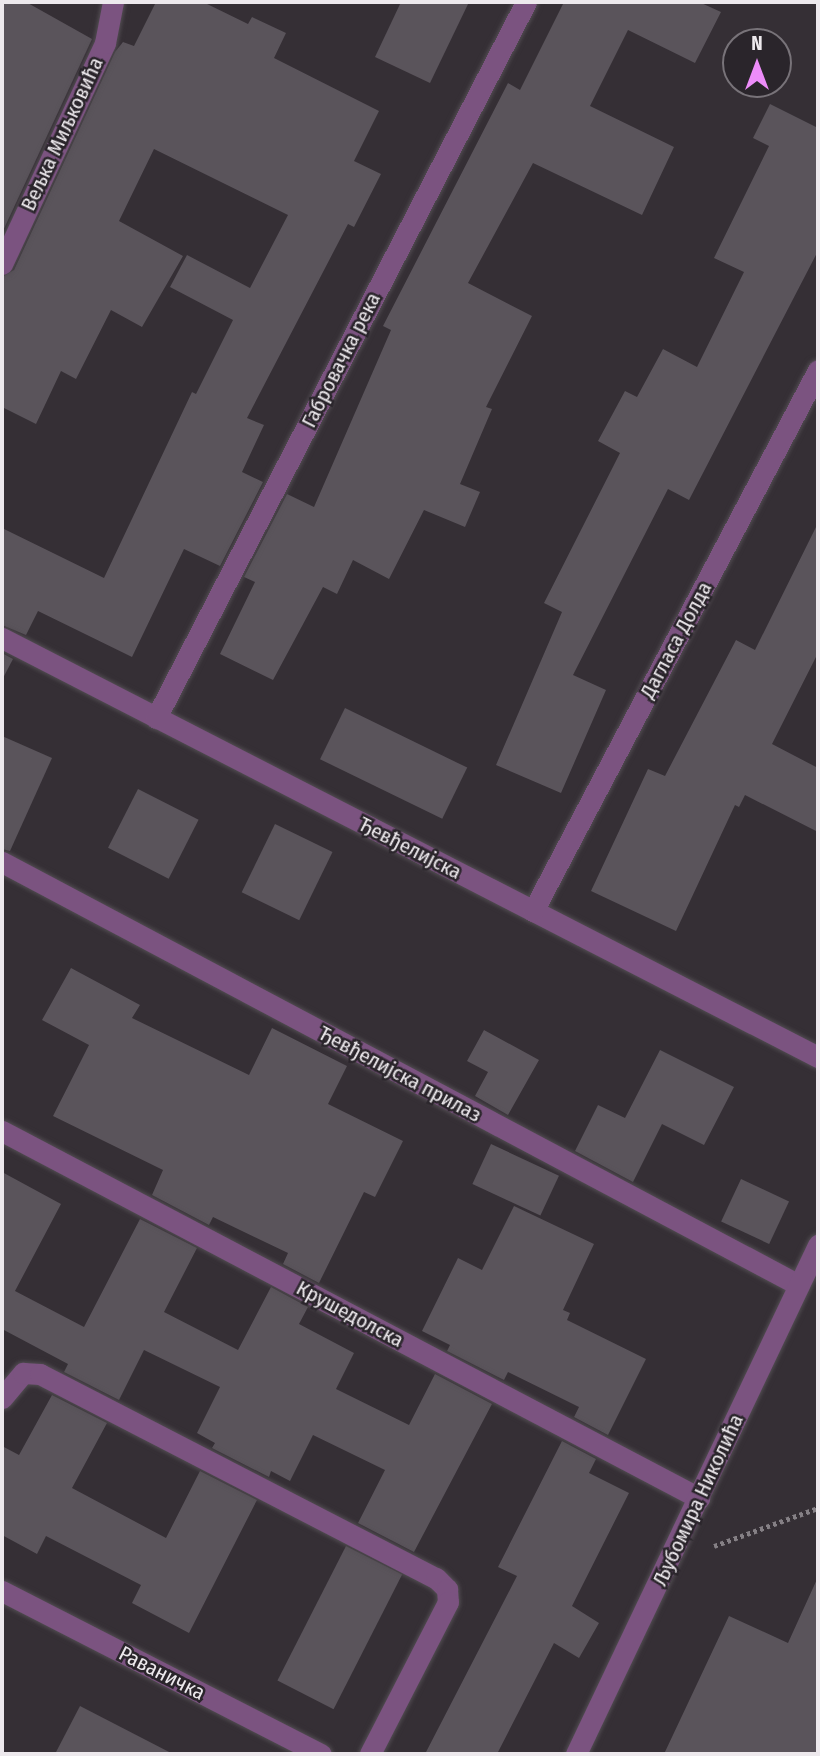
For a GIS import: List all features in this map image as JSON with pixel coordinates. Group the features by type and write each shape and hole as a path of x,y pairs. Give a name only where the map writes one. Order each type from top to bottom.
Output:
{"street":[{"name":"Вељка Миљковића","path":"2,264 105,43 113,2"},
{"name":"Габровачка река","path":"156,718 526,2"},
{"name":"Дагласа Долда","path":"533,911 818,370"},
{"name":"Ђевђелијска","path":"2,638 818,1058"},
{"name":"Ђевђелијска прилаз","path":"2,862 799,1285"},
{"name":"Крушедолска","path":"2,1131 699,1497"},
{"name":"Љубомира Николића","path":"576,1754 818,1245"},
{"path":"2,1398 23,1373 40,1374 436,1578 447,1589 448,1602 370,1754"},
{"name":"Раваничка","path":"2,1591 321,1754"}],"path":[{"path":"669,1562 818,1508"}],"building":[{"path":"2,2 26,2 92,39 2,233"},
{"path":"156,2 203,2 248,24 252,17 286,33 274,58 379,111 354,161 381,174 354,227 348,224 247,418 264,425 242,472 263,482 220,566 184,549 132,657 38,611 26,635 2,625 2,528 104,578 192,392 196,394 233,320 170,287 187,255 250,288 288,215 154,149 119,221 183,256 142,327 111,310 76,379 61,371 36,424 2,407 2,277 14,270 115,52 123,42 134,46"},
{"path":"401,2 469,2 430,83 375,57"},
{"path":"564,2 699,2 721,12 695,63 628,30 590,106 674,147 642,215 533,163 468,283 532,316 486,407 492,409 460,484 480,492 465,527 424,510 389,579 353,560 337,594 323,587 273,680 220,654 255,582 244,577 287,494 314,507 391,330 383,326 508,83 520,90"},
{"path":"770,104 818,128 818,251 689,500 668,489 573,675 606,690 561,793 496,765 562,612 544,603 620,453 598,441 625,391 637,397 663,349 697,367 744,272 714,258 769,146 753,138"},
{"path":"818,523 818,653 772,744 818,768 818,832 745,795 739,807 735,805 676,931 591,891 648,769 665,776 736,640 755,650"},
{"path":"2,653 13,659 2,680"},
{"path":"345,708 467,768 442,819 320,759"},
{"path":"2,736 52,758 10,851 2,849"},
{"path":"138,789 199,820 169,879 108,848"},
{"path":"275,824 333,852 299,920 242,892"},
{"path":"71,968 140,1005 132,1018 249,1075 272,1028 347,1066 328,1104 403,1141 375,1197 364,1192 319,1283 283,1264 288,1253 213,1217 209,1225 152,1195 163,1170 53,1116 89,1045 42,1020"},
{"path":"484,1030 539,1060 508,1115 475,1096 488,1072 467,1061"},
{"path":"660,1050 734,1087 704,1145 662,1124 633,1182 575,1151 598,1105 625,1118"},
{"path":"491,1144 559,1176 540,1216 472,1184"},
{"path":"2,1172 61,1204 15,1291 84,1327 140,1219 197,1248 164,1312 238,1350 271,1287 308,1307 299,1324 354,1353 336,1389 409,1425 435,1374 492,1404 414,1552 358,1523 385,1470 313,1435 290,1481 271,1471 269,1477 212,1448 215,1443 197,1433 220,1387 144,1350 119,1400 64,1372 68,1364 2,1329"},
{"path":"741,1179 789,1201 769,1244 721,1222"},
{"path":"514,1206 594,1244 563,1310 570,1313 567,1320 646,1359 608,1435 574,1417 579,1407 508,1372 504,1380 447,1351 450,1345 422,1331 458,1258 482,1270"},
{"path":"52,1395 107,1423 72,1488 166,1538 200,1471 257,1500 189,1633 132,1603 141,1585 46,1536 37,1554 2,1535 2,1446 19,1455"},
{"path":"562,1441 596,1459 589,1473 629,1493 572,1606 599,1623 579,1658 554,1643 497,1754 425,1754 517,1576 498,1567"},
{"path":"346,1546 402,1575 334,1709 277,1681"},
{"path":"818,1577 818,1754 664,1754 729,1616 788,1643"},
{"path":"80,1706 173,1754 55,1754"}]}
